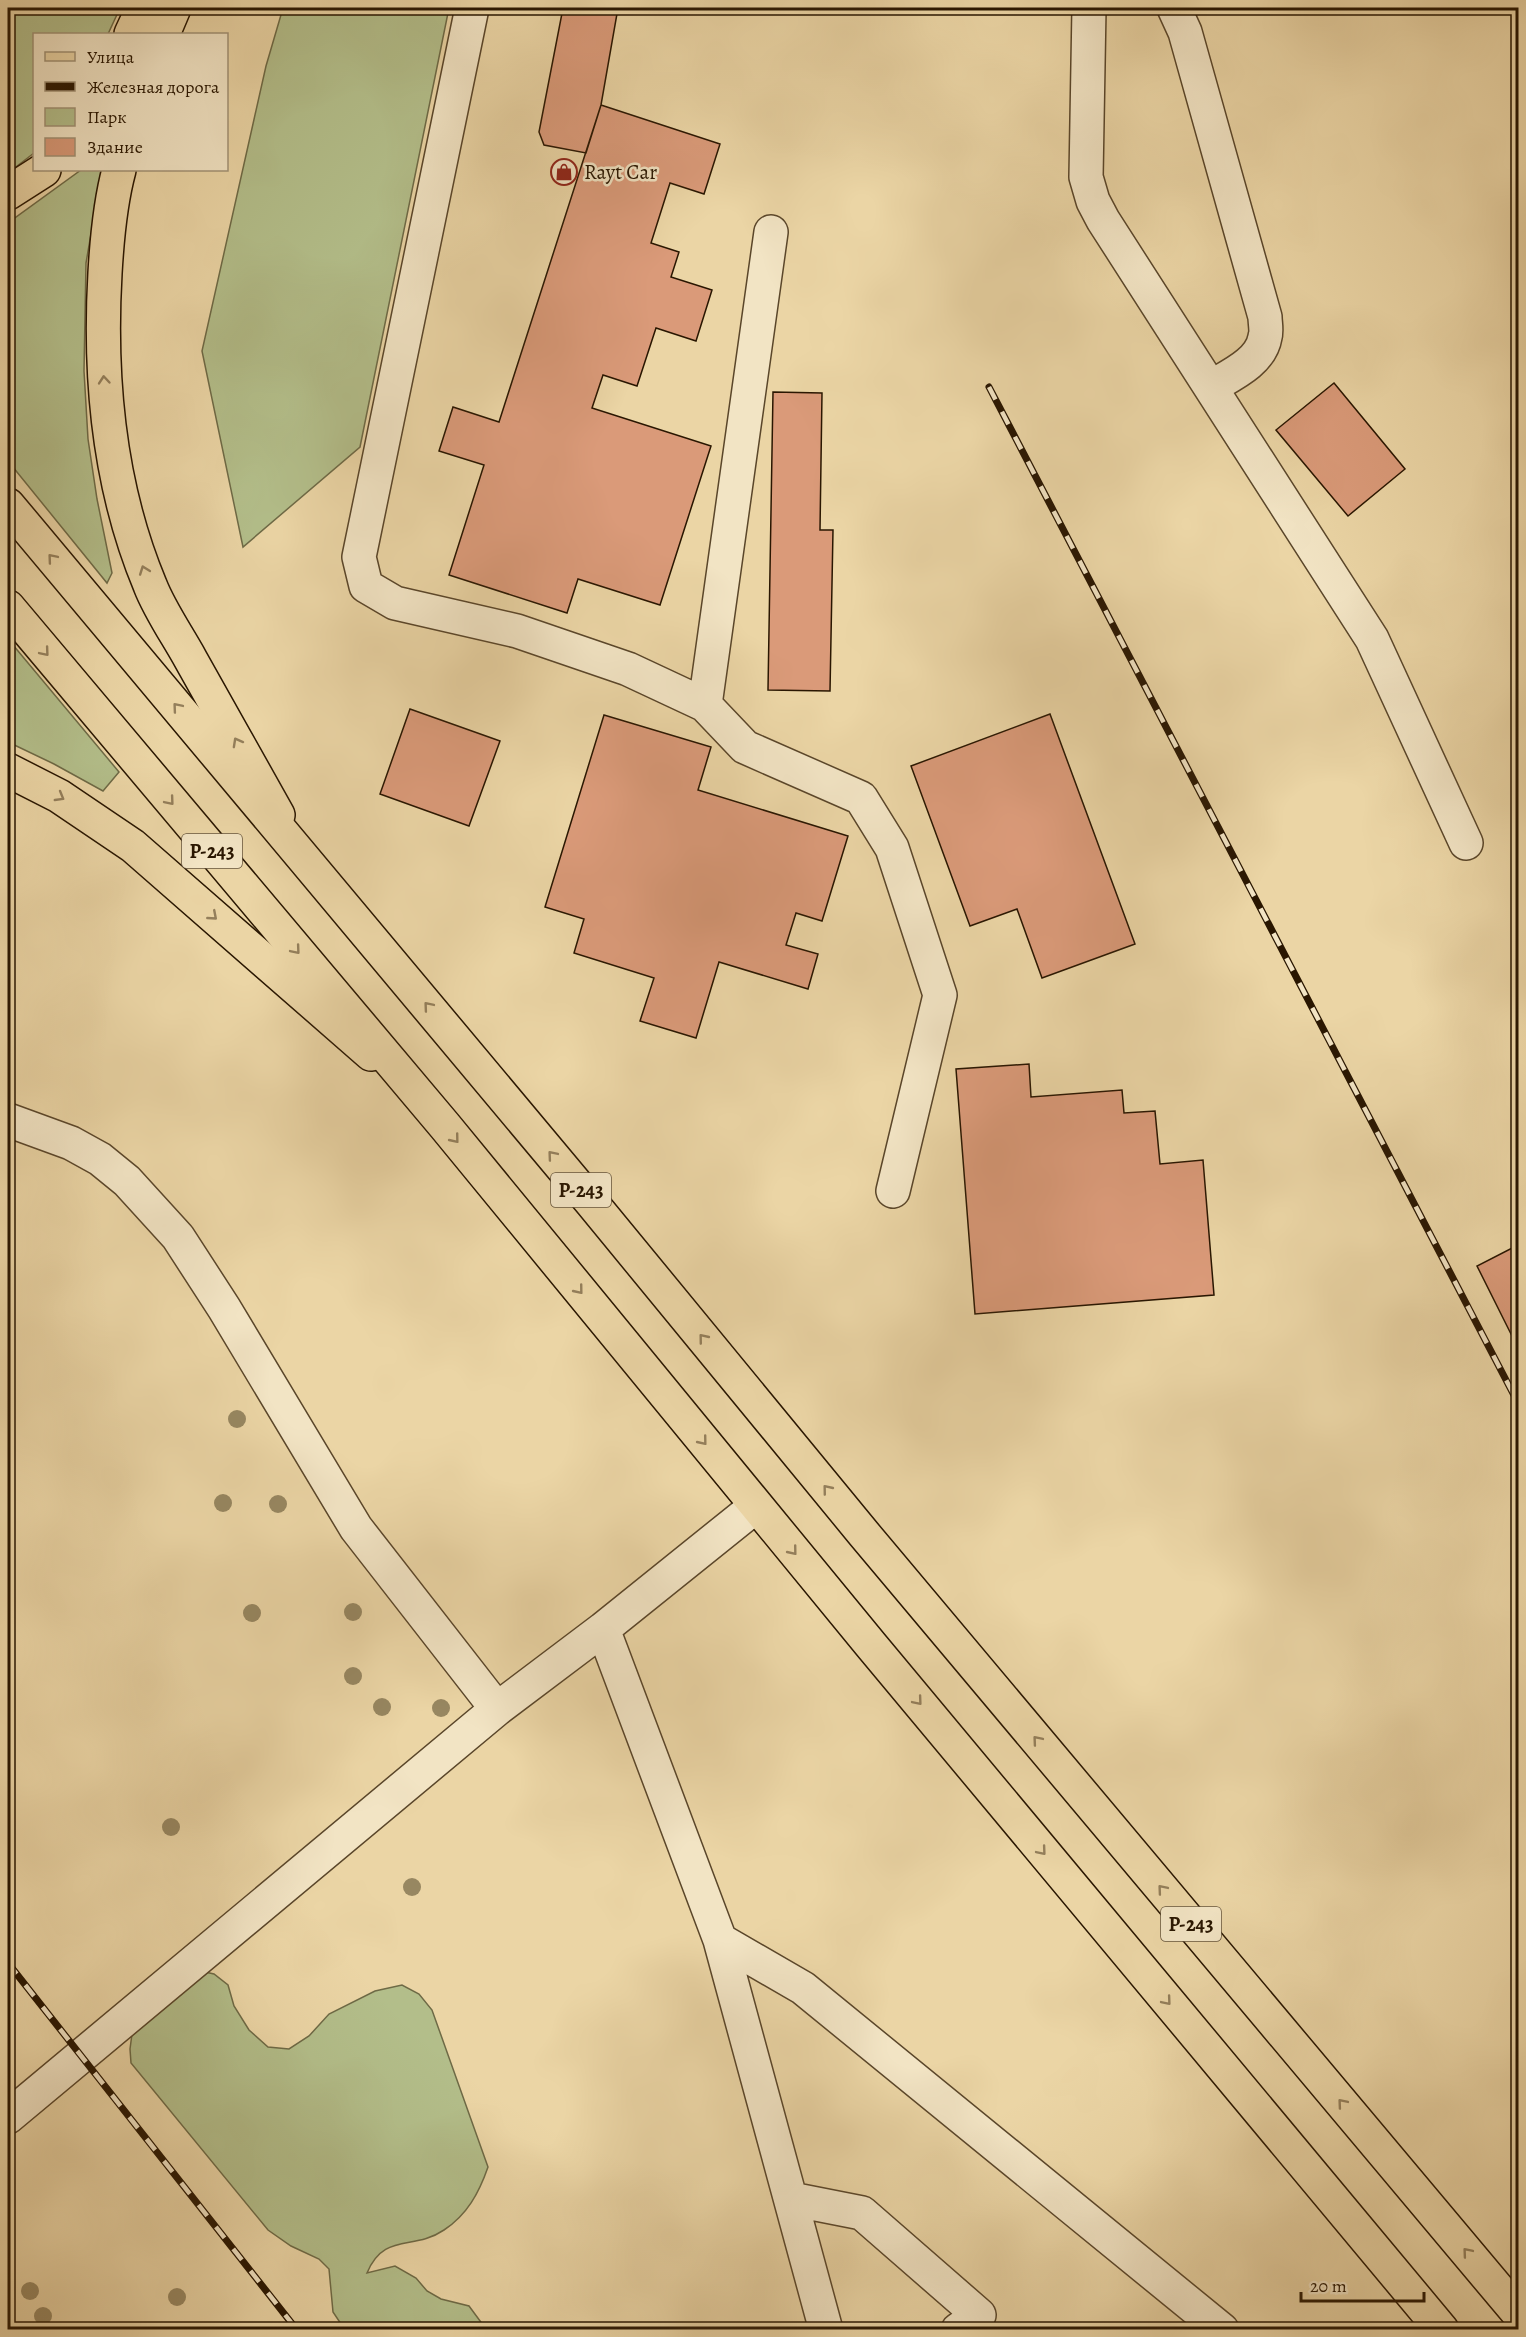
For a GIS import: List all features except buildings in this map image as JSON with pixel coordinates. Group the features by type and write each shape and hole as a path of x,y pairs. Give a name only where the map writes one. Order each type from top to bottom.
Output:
{"main road":[{"path":"131,33 142,8"},
{"path":"163,33 174,8"},
{"path":"8,193 42,171"},
{"path":"119,171 106,249 103,309 104,377 112,446 135,545 150,587 296,848"},
{"name":"Р-243","path":"8,505 584,1194 864,1534 1518,2313"},
{"name":"Р-243","path":"8,607 418,1094 756,1506 1442,2330"},
{"path":"8,770 59,796 133,846 418,1094"}],"lane":[{"path":"472,8 359,557 366,586 395,603 517,631 628,669 705,705 745,747 861,798 892,848 940,995 893,1191"},
{"path":"1089,8 1086,177 1093,201 1372,639 1466,843"},
{"path":"1174,8 1185,32 1264,317 1266,336 1261,350 1248,364 1211,387"},
{"path":"705,705 771,232"},
{"path":"8,1120 71,1143 100,1159 126,1181 178,1237 224,1308 356,1528 497,1709"},
{"path":"8,2116 497,1709 603,1629 756,1506"},
{"path":"603,1629 720,1940 826,2330"},
{"path":"720,1940 803,1988 1222,2330"},
{"path":"791,2199 862,2213 977,2325"}],"green space":[{"path":"8,8 120,8 108,33 33,33 33,154 8,173"},
{"path":"283,8 449,8 360,447 243,547 202,351 266,66"},
{"path":"80,171 102,171 86,263 84,371 88,439 112,573 107,583 8,461 8,223"},
{"path":"8,639 119,772 103,791 8,742"},
{"path":"196,1970 214,1974 228,1985 234,2006 249,2030 268,2047 289,2049 309,2036 329,2014 375,1991 402,1985 419,1994 432,2010 488,2167 471,2203 452,2224 432,2236 400,2244 382,2252 374,2260 367,2273 395,2266 416,2278 427,2291 441,2299 469,2306 486,2329 345,2329 343,2327 333,2312 329,2269 319,2259 291,2246 268,2230 131,2063 132,2034"}],"railway":[{"path":"989,387 1518,1403"},
{"path":"8,1963 297,2330"}],"place":[{"name":"Rayt Car","path":"564,172"}]}
